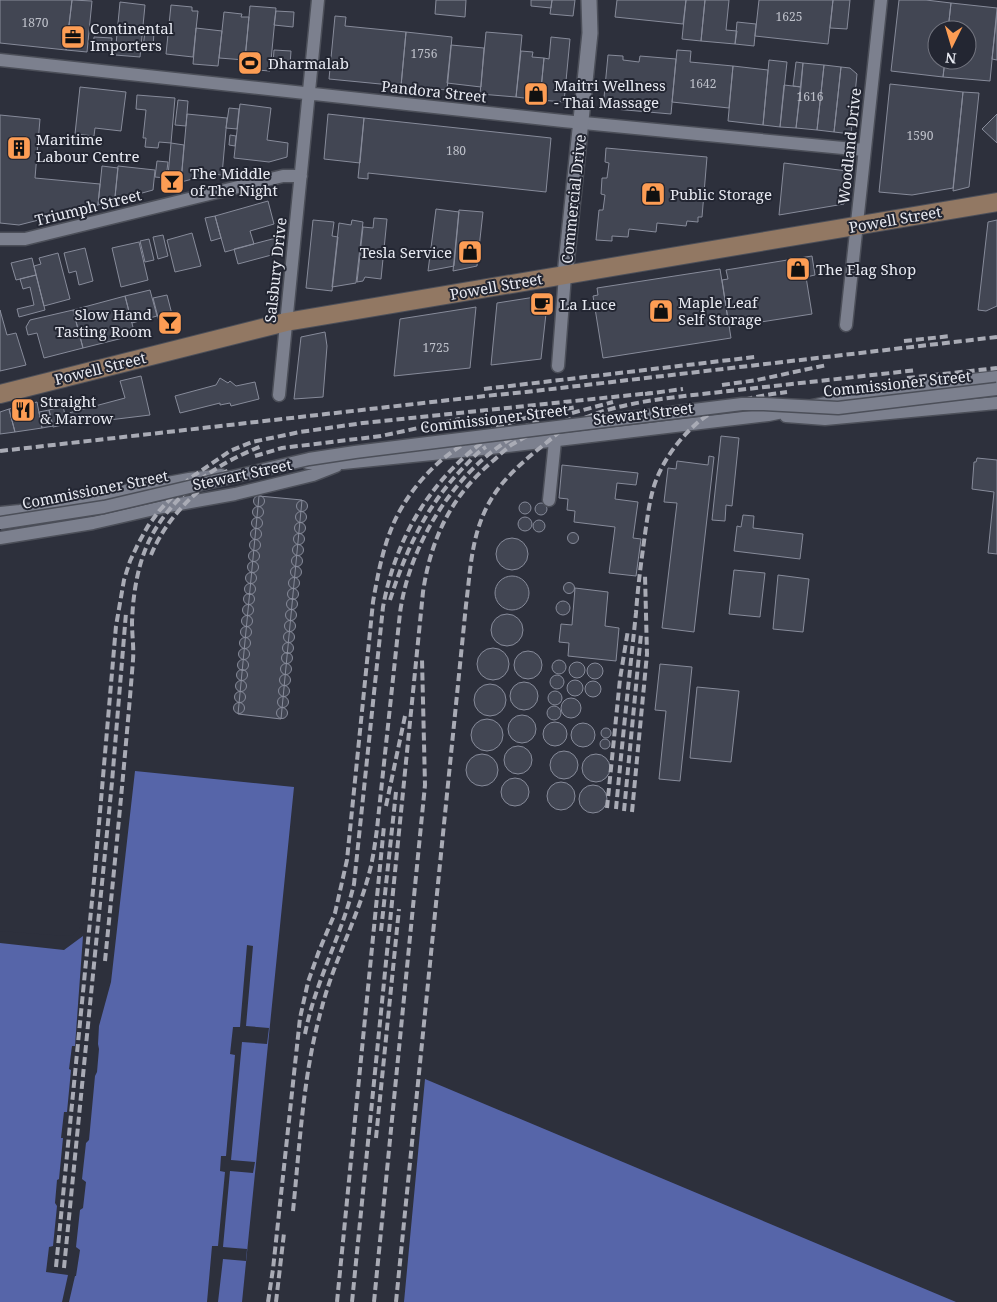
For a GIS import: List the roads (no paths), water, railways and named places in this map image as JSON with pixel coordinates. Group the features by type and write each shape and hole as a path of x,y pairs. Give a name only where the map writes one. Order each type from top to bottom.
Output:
{"main road":[{"name":"Powell Street","path":"0,394 286,322 997,202"}],"street":[{"name":"Salsbury Drive","path":"279,395 318,0"},
{"name":"Commercial Drive","path":"558,366 565,275 590,33 589,0"},
{"name":"Commercial Drive","path":"590,33 599,0"},
{"name":"Woodland Drive","path":"846,325 881,0"},
{"name":"Pandora Street","path":"0,60 309,95 864,150"},
{"name":"Triumph Street","path":"0,239 25,239 283,176 301,176"},
{"name":"Stewart Street","path":"0,514 202,477 241,474 307,463 343,463 555,441 768,415 890,390 997,377"},
{"name":"Commissioner Street","path":"0,523 104,507 309,459 355,452 742,404 838,408 997,389"},
{"name":"Stewart Street","path":"768,415 825,419 997,402"},
{"path":"549,500 555,441"},
{"name":"Stewart Street","path":"0,538 93,523 163,507 235,494 312,475 343,463"}],"water":[{"path":"135,771 294,787 242,1302 0,1302 0,933 74,937 91,917 100,777"},
{"path":"425,1079 956,1302 404,1302"}],"railway":[{"path":"904,341 951,336"},
{"path":"0,451 997,337"},
{"path":"484,389 755,357"},
{"path":"722,385 757,380 827,365"},
{"path":"907,378 997,368"},
{"path":"396,1302 470,570 476,535 489,502 519,466 568,425 614,408 671,398 917,370"},
{"path":"645,394 683,389"},
{"path":"616,809 640,570 649,506 657,477 676,445 706,416 739,401 787,392"},
{"path":"56,1267 95,870 116,626 124,580 130,561 148,526 159,511 189,479 230,451 252,442 300,432 363,423 651,393"},
{"path":"572,413 613,402"},
{"path":"268,1302 300,1018 308,982 335,913 347,860 373,602 385,546 398,514 414,490 432,469 452,452 474,438 497,427 549,412 577,407"},
{"path":"255,456 282,448 381,436 460,419"},
{"path":"352,1302 423,592 431,554 445,519 466,488 479,474 511,445 540,430 571,419"},
{"path":"500,438 539,421"},
{"path":"305,1034 315,996 343,922 354,884 383,607 389,581 407,533 434,489 470,452 491,436"},
{"path":"293,1211 310,1057 327,990 364,891 373,857 400,613 405,588 413,562 424,537 453,491 491,453 512,438"},
{"path":"105,961 133,660 132,622 135,589 143,555 152,535 173,505 185,492 229,461 262,446"},
{"path":"390,600 410,546 428,513 450,483 486,447"},
{"path":"151,555 165,529 183,506 205,486 229,470"},
{"path":"632,812 647,654 645,575"},
{"path":"64,1268 112,782 126,613"},
{"path":"607,808 620,679 628,630"},
{"path":"624,811 641,634"},
{"path":"374,1302 425,785 422,659"},
{"path":"386,806 405,716"},
{"path":"381,931 396,792"},
{"path":"337,1302 384,826"},
{"path":"376,1138 399,909"},
{"path":"276,1302 284,1233"}],"place":[{"name":"Continental Importers","path":"73,37"},
{"name":"Dharmalab","path":"250,63"},
{"name":"Maitri Wellness - Thai Massage","path":"536,94"},
{"name":"Maritime Labour Centre","path":"19,148"},
{"name":"The Middle of The Night","path":"172,182"},
{"name":"Public Storage","path":"653,194"},
{"name":"Tesla Service","path":"470,252"},
{"name":"The Flag Shop","path":"798,269"},
{"name":"La Luce","path":"542,304"},
{"name":"Maple Leaf Self Storage","path":"661,311"},
{"name":"Slow Hand Tasting Room","path":"170,323"},
{"name":"Straight & Marrow","path":"23,410"}]}
